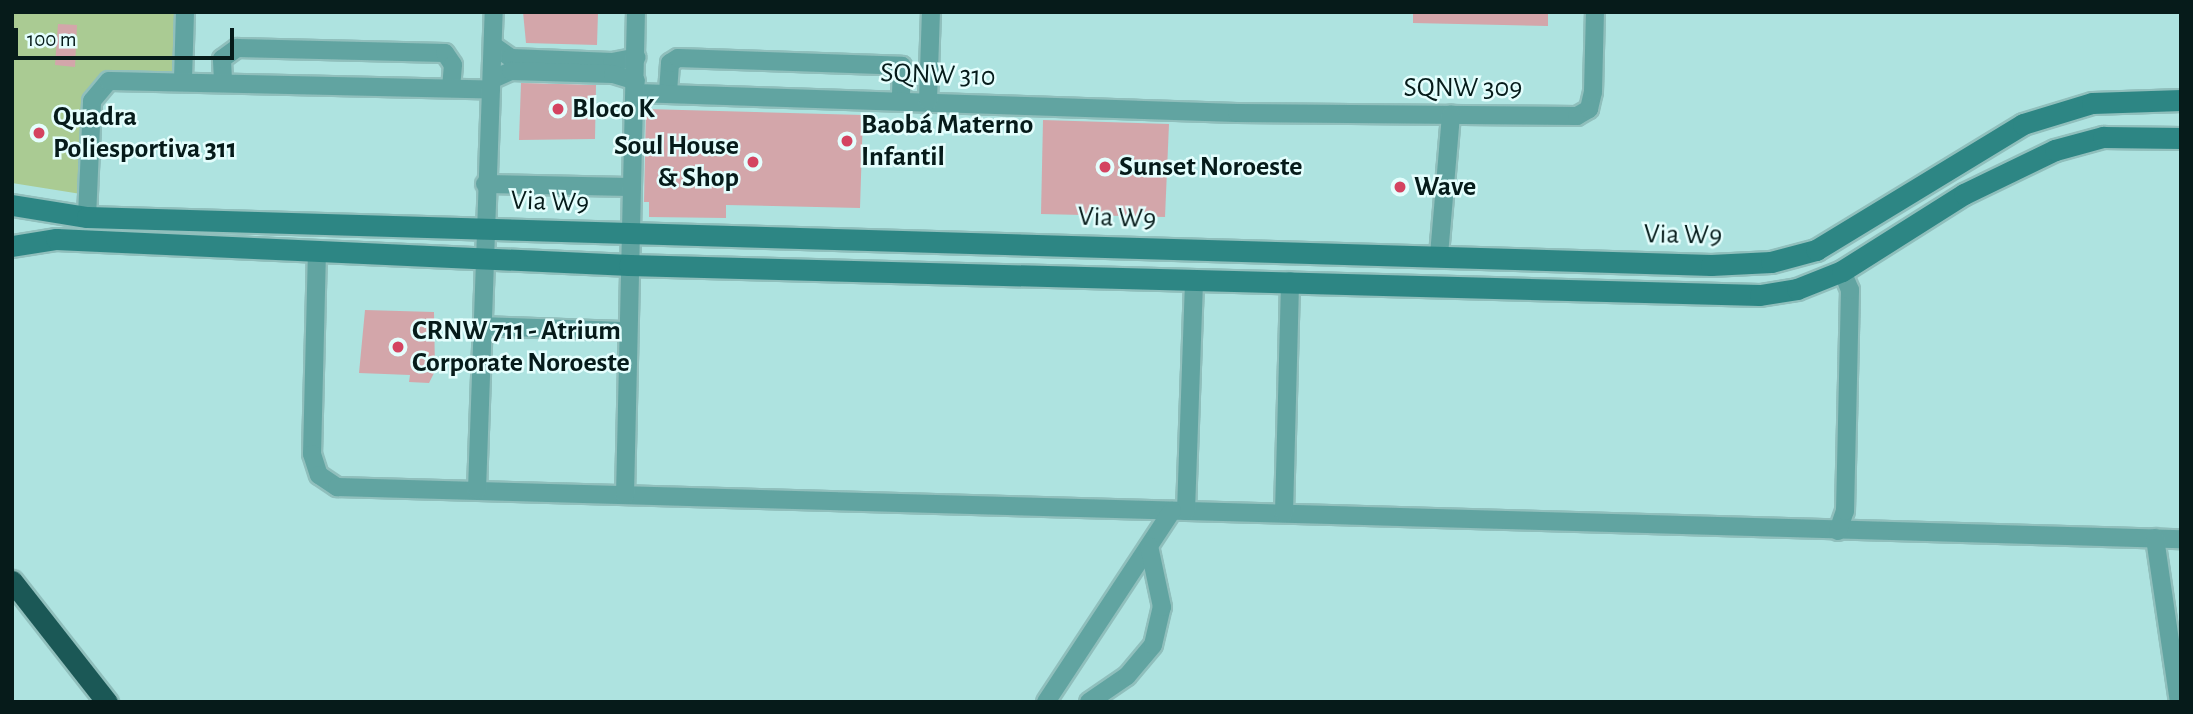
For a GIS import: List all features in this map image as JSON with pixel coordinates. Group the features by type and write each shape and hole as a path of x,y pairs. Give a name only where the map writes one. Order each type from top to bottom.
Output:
{"highway":[{"path":"12,581 107,702"}],"street":[{"path":"183,79 185,12"},
{"path":"477,491 485,184 494,12"},
{"path":"625,495 636,12"},
{"path":"928,100 931,12"},
{"name":"SQNW 309","path":"1237,113 1577,116 1588,109 1595,12"},
{"path":"494,46 511,58 612,62 637,57"},
{"path":"223,80 222,60 237,48 445,53 453,65 451,87"},
{"path":"668,92 670,63 678,58 902,66 901,99"},
{"name":"SQNW 310","path":"87,217 92,101 109,81 183,79 451,87 492,84 511,71 612,74 636,87 668,92 1237,113"},
{"name":"Via W9","path":"12,205 87,217 1771,262 1816,250 2024,124 2092,103 2181,100"},
{"path":"1442,284 1439,255 1451,116"},
{"name":"Via W9","path":"12,246 56,239 629,265 1442,284 1760,295 1797,289 1842,271 1964,194 2055,150 2103,137 2181,138"},
{"path":"485,184 632,187"},
{"path":"317,250 312,454 319,475 337,487 2181,539"},
{"path":"1838,531 1845,511 1850,304 1842,271"},
{"path":"1046,702 1149,546 1179,511 1194,279"},
{"path":"1284,513 1290,281"},
{"path":"482,326 628,331"},
{"path":"2155,538 2179,702"},
{"path":"1089,702 1127,676 1153,645 1162,607 1149,546"}],"green space":[{"path":"12,12 178,12 177,74 115,72 98,80 86,100 81,194 12,183"}],"building":[{"path":"523,12 598,12 597,45 526,43"},
{"path":"1413,12 1548,12 1548,26 1413,23"},
{"path":"58,24 77,25 75,67 55,65"},
{"name":"Bloco K","path":"521,83 596,85 595,139 519,140"},
{"name":"Soul House & Shop","path":"646,109 863,115 860,208 726,205 726,218 649,217 649,202 644,202"},
{"name":"Sunset Noroeste","path":"1043,120 1169,124 1165,217 1041,214"},
{"name":"CRNW 711 - Atrium Corporate Noroeste","path":"365,310 434,312 435,371 429,383 409,382 410,375 359,373"}],"place":[{"name":"Bloco K","path":"558,109"},
{"name":"Quadra Poliesportiva 311","path":"39,133"},
{"name":"Baobá Materno Infantil","path":"847,141"},
{"name":"Soul House & Shop","path":"753,162"},
{"name":"Sunset Noroeste","path":"1105,167"},
{"name":"Wave","path":"1400,187"},
{"name":"CRNW 711 - Atrium Corporate Noroeste","path":"398,347"}]}
